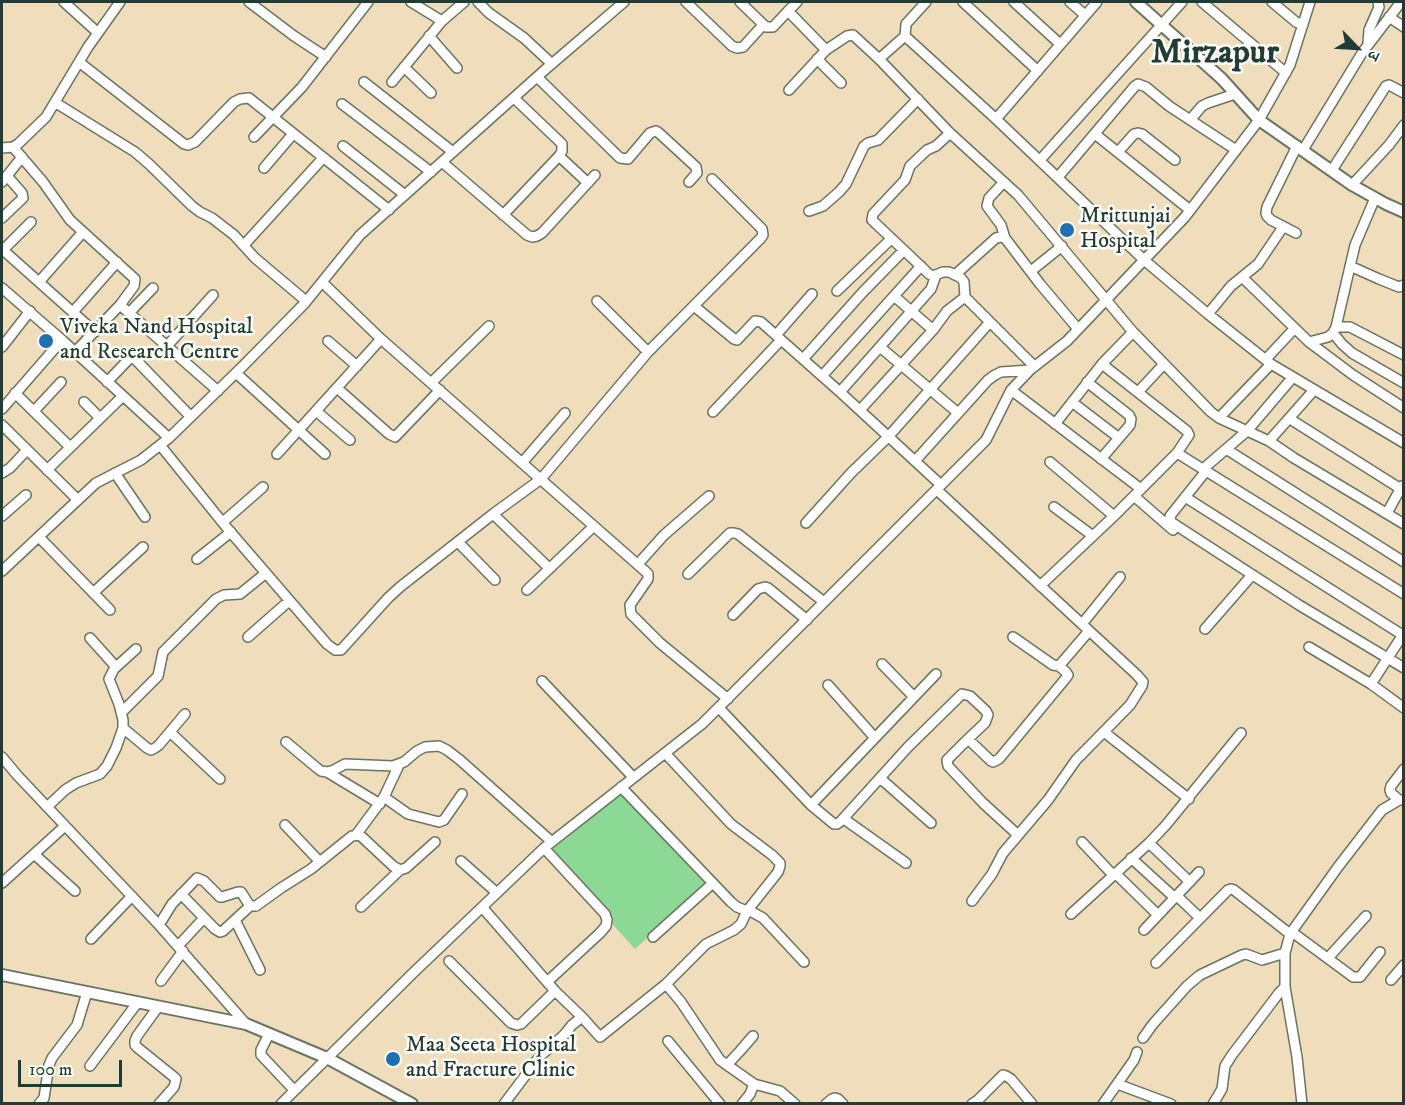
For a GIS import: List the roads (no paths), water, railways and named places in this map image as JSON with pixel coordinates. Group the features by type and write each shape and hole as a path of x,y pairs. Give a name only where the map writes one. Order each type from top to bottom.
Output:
{"main road":[{"path":"1136,2 1222,79 1259,120 1352,184 1404,212"},
{"path":"2,975 246,1024 327,1058 412,1104"}],"street":[{"path":"64,2 97,32"},
{"path":"2,148 18,144 39,125 56,103 97,32 120,2"},
{"path":"249,2 326,57"},
{"path":"254,137 302,87 368,2"},
{"path":"411,2 442,21"},
{"path":"392,82 442,21 464,2"},
{"path":"478,2 489,13 524,38 552,64"},
{"path":"2,572 96,483 141,460 170,438 306,301 360,235 624,2"},
{"path":"686,2 736,48 743,47 763,25"},
{"path":"740,2 766,27 773,27 797,2"},
{"path":"879,59 905,36 906,24 926,2"},
{"path":"963,2 1038,71"},
{"path":"1014,2 1060,45"},
{"path":"1070,2 1086,15"},
{"path":"996,118 1097,2"},
{"path":"1040,160 1182,2"},
{"path":"1202,2 1286,73"},
{"path":"1272,2 1303,25"},
{"path":"281,1104 544,849 719,708 986,440 1011,390 1032,368 1067,341 1190,210 1259,120 1290,65 1310,2"},
{"path":"1368,43 1369,30 1379,7 1378,2"},
{"path":"1296,233 1267,216 1267,207 1300,148 1368,43 1401,2"},
{"path":"788,11 826,50"},
{"path":"1389,17 1404,27"},
{"path":"789,90 826,50 853,34 950,133 1018,195 1133,332 1204,405 1219,418 1269,441 1294,459 1404,524"},
{"path":"429,36 457,68"},
{"path":"905,36 996,118 1144,260 1208,314 1268,362 1404,443"},
{"path":"817,59 841,83"},
{"path":"79,62 188,146 195,142 234,102 249,99 389,210"},
{"path":"404,67 431,93"},
{"path":"537,77 620,158 628,159 650,133 656,131 659,133 696,167 697,173 689,182"},
{"path":"364,82 453,152"},
{"path":"1058,177 1138,84 1146,87 1169,106 1236,150"},
{"path":"1332,170 1382,91 1389,85 1404,93"},
{"path":"1191,119 1202,106 1235,94"},
{"path":"503,215 562,151 562,144 514,98"},
{"path":"809,211 824,206 839,192 846,184 864,146 878,140 918,99"},
{"path":"56,103 135,152 195,209 212,218 306,301"},
{"path":"342,104 431,172"},
{"path":"1352,184 1389,145 1404,125"},
{"path":"950,133 910,166 905,180 873,214 872,220 929,274 933,276 943,272 956,274 964,282 965,297 1032,368"},
{"path":"1118,152 1134,134 1138,133 1175,160"},
{"path":"264,168 293,134"},
{"path":"1095,134 1190,210"},
{"path":"343,146 405,195"},
{"path":"13,147 44,182 70,220 135,279 135,283 120,305 75,352"},
{"path":"559,156 588,183"},
{"path":"2,218 23,198 22,193 4,179 22,157"},
{"path":"244,245 323,158"},
{"path":"442,162 532,237 537,236 595,175"},
{"path":"160,445 222,522 331,648 341,650 400,587 541,479 648,352 764,235 762,229 712,179"},
{"path":"1004,182 989,198 987,206 1001,225 1005,238 1078,329"},
{"path":"1309,342 1328,337 1335,330 1355,244 1375,198"},
{"path":"31,222 2,251 95,332"},
{"path":"1208,314 1231,286 1258,264 1283,226"},
{"path":"39,282 83,232"},
{"path":"956,274 996,238 1005,238"},
{"path":"837,291 891,239"},
{"path":"1031,271 1062,246"},
{"path":"803,359 904,250"},
{"path":"73,312 117,262"},
{"path":"822,376 921,266"},
{"path":"1350,266 1399,287 1404,285"},
{"path":"840,392 932,289 936,275"},
{"path":"1242,277 1294,330 1353,375 1404,408"},
{"path":"322,282 381,339 648,574 648,579 630,605 631,614 660,643 728,699"},
{"path":"2,288 170,438"},
{"path":"129,313 153,288"},
{"path":"167,346 213,294"},
{"path":"713,412 778,338 812,294"},
{"path":"894,296 933,330"},
{"path":"860,410 953,305 965,297"},
{"path":"597,300 648,352"},
{"path":"120,305 218,391"},
{"path":"694,306 737,340 755,321 758,321 915,461 1041,586 1143,682 1130,705 1076,760 1048,800 1000,857 992,874 972,902"},
{"path":"2,347 30,311"},
{"path":"806,523 851,473 888,437 990,322"},
{"path":"431,383 489,326"},
{"path":"1335,330 1350,327 1404,355"},
{"path":"1219,418 1294,330"},
{"path":"1335,330 1342,344 1352,353 1404,383"},
{"path":"1055,424 1102,364 1133,332"},
{"path":"276,454 381,339"},
{"path":"2,409 62,340"},
{"path":"328,341 357,366"},
{"path":"880,347 958,412"},
{"path":"107,382 129,359 134,358 191,417"},
{"path":"1041,586 1137,493 1188,438 1189,433 1102,364"},
{"path":"1138,392 1164,364"},
{"path":"915,461 994,375 1032,368"},
{"path":"236,373 325,454"},
{"path":"1168,521 1204,470 1247,431 1293,377"},
{"path":"34,411 61,382"},
{"path":"1087,382 1131,419 1130,425 1101,459"},
{"path":"337,388 389,434 395,436 440,390"},
{"path":"1011,390 1101,459 1168,521 1179,535"},
{"path":"1269,441 1314,390"},
{"path":"15,393 70,447"},
{"path":"47,470 123,396"},
{"path":"84,402 100,418"},
{"path":"1072,402 1119,438"},
{"path":"316,411 350,440"},
{"path":"522,463 565,413"},
{"path":"1290,419 1403,488 1387,513"},
{"path":"2,425 78,500"},
{"path":"1226,449 1404,562"},
{"path":"2,473 27,450"},
{"path":"1176,453 1404,594"},
{"path":"1050,462 1114,516"},
{"path":"115,473 145,517"},
{"path":"222,522 263,487"},
{"path":"2,516 26,495"},
{"path":"638,564 663,535 709,496"},
{"path":"1185,498 1403,634 1371,684"},
{"path":"1054,507 1093,536"},
{"path":"493,514 549,568"},
{"path":"1168,521 1404,668"},
{"path":"527,590 594,526"},
{"path":"197,559 231,532"},
{"path":"688,574 730,533 734,533 824,602"},
{"path":"39,537 110,610"},
{"path":"458,542 495,580"},
{"path":"93,593 142,547"},
{"path":"122,712 158,676 163,652 216,599 224,595 240,594 266,573"},
{"path":"1205,628 1252,574"},
{"path":"1059,666 1120,577"},
{"path":"733,615 758,589 765,587 807,620"},
{"path":"248,637 290,601"},
{"path":"968,739 991,761 999,759 1068,675 1059,666 1053,665 1013,637"},
{"path":"90,638 116,667"},
{"path":"1309,647 1371,684 1404,708"},
{"path":"47,807 71,786 100,774 112,756 123,728 122,712 109,679 110,674 136,649"},
{"path":"882,664 914,697"},
{"path":"811,805 936,674"},
{"path":"542,681 633,777"},
{"path":"828,686 875,738"},
{"path":"719,708 811,805 837,824 925,730 962,694 965,694 988,715 985,723 949,757 948,766 1018,836"},
{"path":"123,728 151,750 185,714"},
{"path":"170,732 220,779"},
{"path":"1104,732 1189,799"},
{"path":"1071,914 1149,843 1189,799 1241,733"},
{"path":"286,742 321,771 408,814 439,822 444,820 462,794"},
{"path":"327,772 345,764 399,765 425,747 439,746 460,760 552,842"},
{"path":"482,907 555,991 600,1037 666,984 706,944 738,927 747,911 778,872 780,863 731,824 665,753"},
{"path":"2,757 159,925 246,1024"},
{"path":"181,894 220,933 250,906 259,904 356,835 382,800 399,765"},
{"path":"1402,800 1390,790 1404,769"},
{"path":"880,778 931,823"},
{"path":"621,787 731,902 763,918 804,962"},
{"path":"1302,1104 1297,1057 1285,987 1285,953 1291,933 1382,810 1402,800"},
{"path":"844,819 906,863"},
{"path":"285,825 320,862"},
{"path":"2,883 65,826"},
{"path":"356,835 362,837 400,870"},
{"path":"361,907 400,870 406,868 435,842"},
{"path":"1082,842 1158,915"},
{"path":"1149,843 1190,882"},
{"path":"544,849 605,914 607,920 606,926 600,933 547,982"},
{"path":"34,854 75,891"},
{"path":"1131,858 1200,918"},
{"path":"462,861 497,893"},
{"path":"1144,930 1199,872"},
{"path":"159,925 172,904 195,879 200,878 220,897 242,892 250,906"},
{"path":"653,937 713,883"},
{"path":"1156,963 1231,889 1353,977 1360,976 1380,952"},
{"path":"91,939 132,896"},
{"path":"1328,958 1366,916"},
{"path":"161,981 180,949 204,918"},
{"path":"235,921 260,970"},
{"path":"1143,1038 1186,986 1200,975 1242,955 1246,954 1262,960 1285,953"},
{"path":"449,961 512,1023 517,1025 555,991"},
{"path":"1391,980 1404,964"},
{"path":"666,984 681,1002 720,1060 754,1084 780,1091 795,1104"},
{"path":"1213,1104 1222,1089 1225,1066 1285,987"},
{"path":"39,1104 44,1098 52,1058 77,1025 87,992"},
{"path":"90,1066 138,1002"},
{"path":"158,1006 135,1041 135,1045 176,1080 174,1087 159,1104"},
{"path":"504,1104 540,1056 582,1017"},
{"path":"269,1034 261,1055 294,1090"},
{"path":"727,1065 753,1036"},
{"path":"668,1041 720,1104"},
{"path":"1103,1104 1137,1052"},
{"path":"972,1104 1003,1075 1011,1079 1032,1104"},
{"path":"742,1104 754,1084"},
{"path":"1120,1085 1171,1104"},
{"path":"826,1104 835,1098 843,1104"}],"place":[{"name":"Mrittunjai Hospital","path":"1067,230"},
{"name":"Viveka Nand Hospital and Research Centre","path":"46,341"},
{"name":"Maa Seeta Hospital and Fracture Clinic","path":"393,1059"}],"district":[{"name":"Mirzapur","path":"1215,55"}]}
